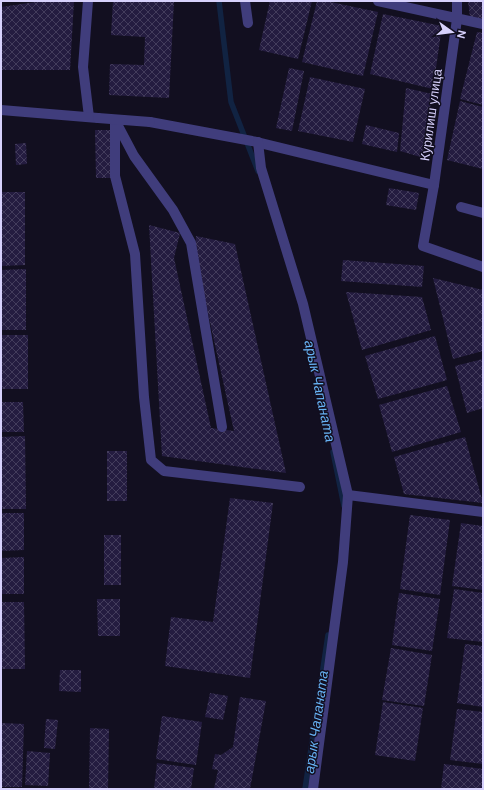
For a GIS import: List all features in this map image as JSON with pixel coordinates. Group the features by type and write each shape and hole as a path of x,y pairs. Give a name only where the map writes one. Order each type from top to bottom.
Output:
{"street":[{"path":"88,1 83,67 94,118"},
{"path":"245,1 248,23"},
{"path":"378,1 483,24"},
{"name":"Курилиш улица","path":"457,1 457,19 434,186 423,246 483,267"},
{"path":"1,110 150,122 255,142 434,186"},
{"path":"115,120 134,156 173,210 191,243 222,427"},
{"path":"115,120 115,176 135,254 144,396 151,460 164,471 300,487"},
{"path":"255,142 261,168 303,304 348,495 343,562 313,789"},
{"path":"461,207 483,213"},
{"path":"348,495 483,512"}],"building":[{"path":"43,1 74,1 70,70 1,70 1,7"},
{"path":"113,1 174,1 169,98 109,95 110,64 144,65 145,37 111,35"},
{"path":"270,1 312,1 298,59 259,50"},
{"path":"317,1 326,1 378,12 363,76 302,62"},
{"path":"468,1 483,1 483,19 470,17"},
{"path":"383,14 442,26 433,89 370,74"},
{"path":"477,32 483,33 483,105 460,99"},
{"path":"289,68 304,71 292,131 276,128"},
{"path":"310,77 365,89 353,142 298,131"},
{"path":"406,88 432,94 424,158 400,151"},
{"path":"460,101 483,107 483,169 447,160"},
{"path":"366,125 399,133 397,152 362,144"},
{"path":"95,130 111,130 112,178 96,178"},
{"path":"26,143 27,164 16,165 15,144"},
{"path":"389,188 419,193 416,210 386,205"},
{"path":"1,192 25,192 25,265 1,266"},
{"path":"149,225 180,233 174,258 211,428 234,431 195,254 196,236 235,244 286,473 162,456"},
{"path":"343,260 424,266 422,287 341,281"},
{"path":"26,269 26,330 1,330 1,270"},
{"path":"433,278 483,290 483,351 453,359"},
{"path":"346,292 422,297 431,330 362,350"},
{"path":"1,335 28,335 28,389 1,389"},
{"path":"435,336 447,380 378,399 365,356"},
{"path":"483,359 483,408 467,413 455,366"},
{"path":"447,386 461,432 392,452 379,405"},
{"path":"1,402 23,402 24,432 1,432"},
{"path":"25,436 26,509 1,509 1,437"},
{"path":"465,437 483,503 404,494 394,457"},
{"path":"107,451 127,451 127,501 107,501"},
{"path":"230,498 273,503 250,678 165,666 171,617 213,622"},
{"path":"1,513 24,513 24,550 1,551"},
{"path":"410,515 450,520 440,595 400,589"},
{"path":"461,523 483,526 483,590 452,586"},
{"path":"104,535 121,535 121,585 104,585"},
{"path":"24,557 24,594 1,594 1,558"},
{"path":"454,589 483,593 483,642 447,638"},
{"path":"399,593 440,599 432,651 392,645"},
{"path":"97,599 120,599 120,636 98,636"},
{"path":"1,602 24,602 25,669 1,669"},
{"path":"465,644 483,646 483,707 457,703"},
{"path":"391,648 432,655 424,706 382,700"},
{"path":"60,670 81,670 81,692 59,691"},
{"path":"210,693 228,696 223,720 205,717"},
{"path":"240,697 266,701 250,789 214,789 218,770 212,769 215,754 221,755 233,747"},
{"path":"383,702 423,708 415,761 375,755"},
{"path":"457,709 483,712 483,764 450,760"},
{"path":"162,716 202,722 196,765 156,759"},
{"path":"46,719 58,720 55,749 44,748"},
{"path":"1,723 24,724 22,787 1,787"},
{"path":"90,728 109,729 108,789 89,789"},
{"path":"27,751 50,753 48,786 25,785"},
{"path":"157,763 194,768 191,789 154,789"},
{"path":"444,764 483,769 483,789 441,789"}],"waterway":[{"name":"арык Чапаната","path":"219,1 231,102 258,171"},
{"name":"арык Чапаната","path":"333,452 344,506"},
{"name":"арык Чапаната","path":"305,789 328,635"}]}
